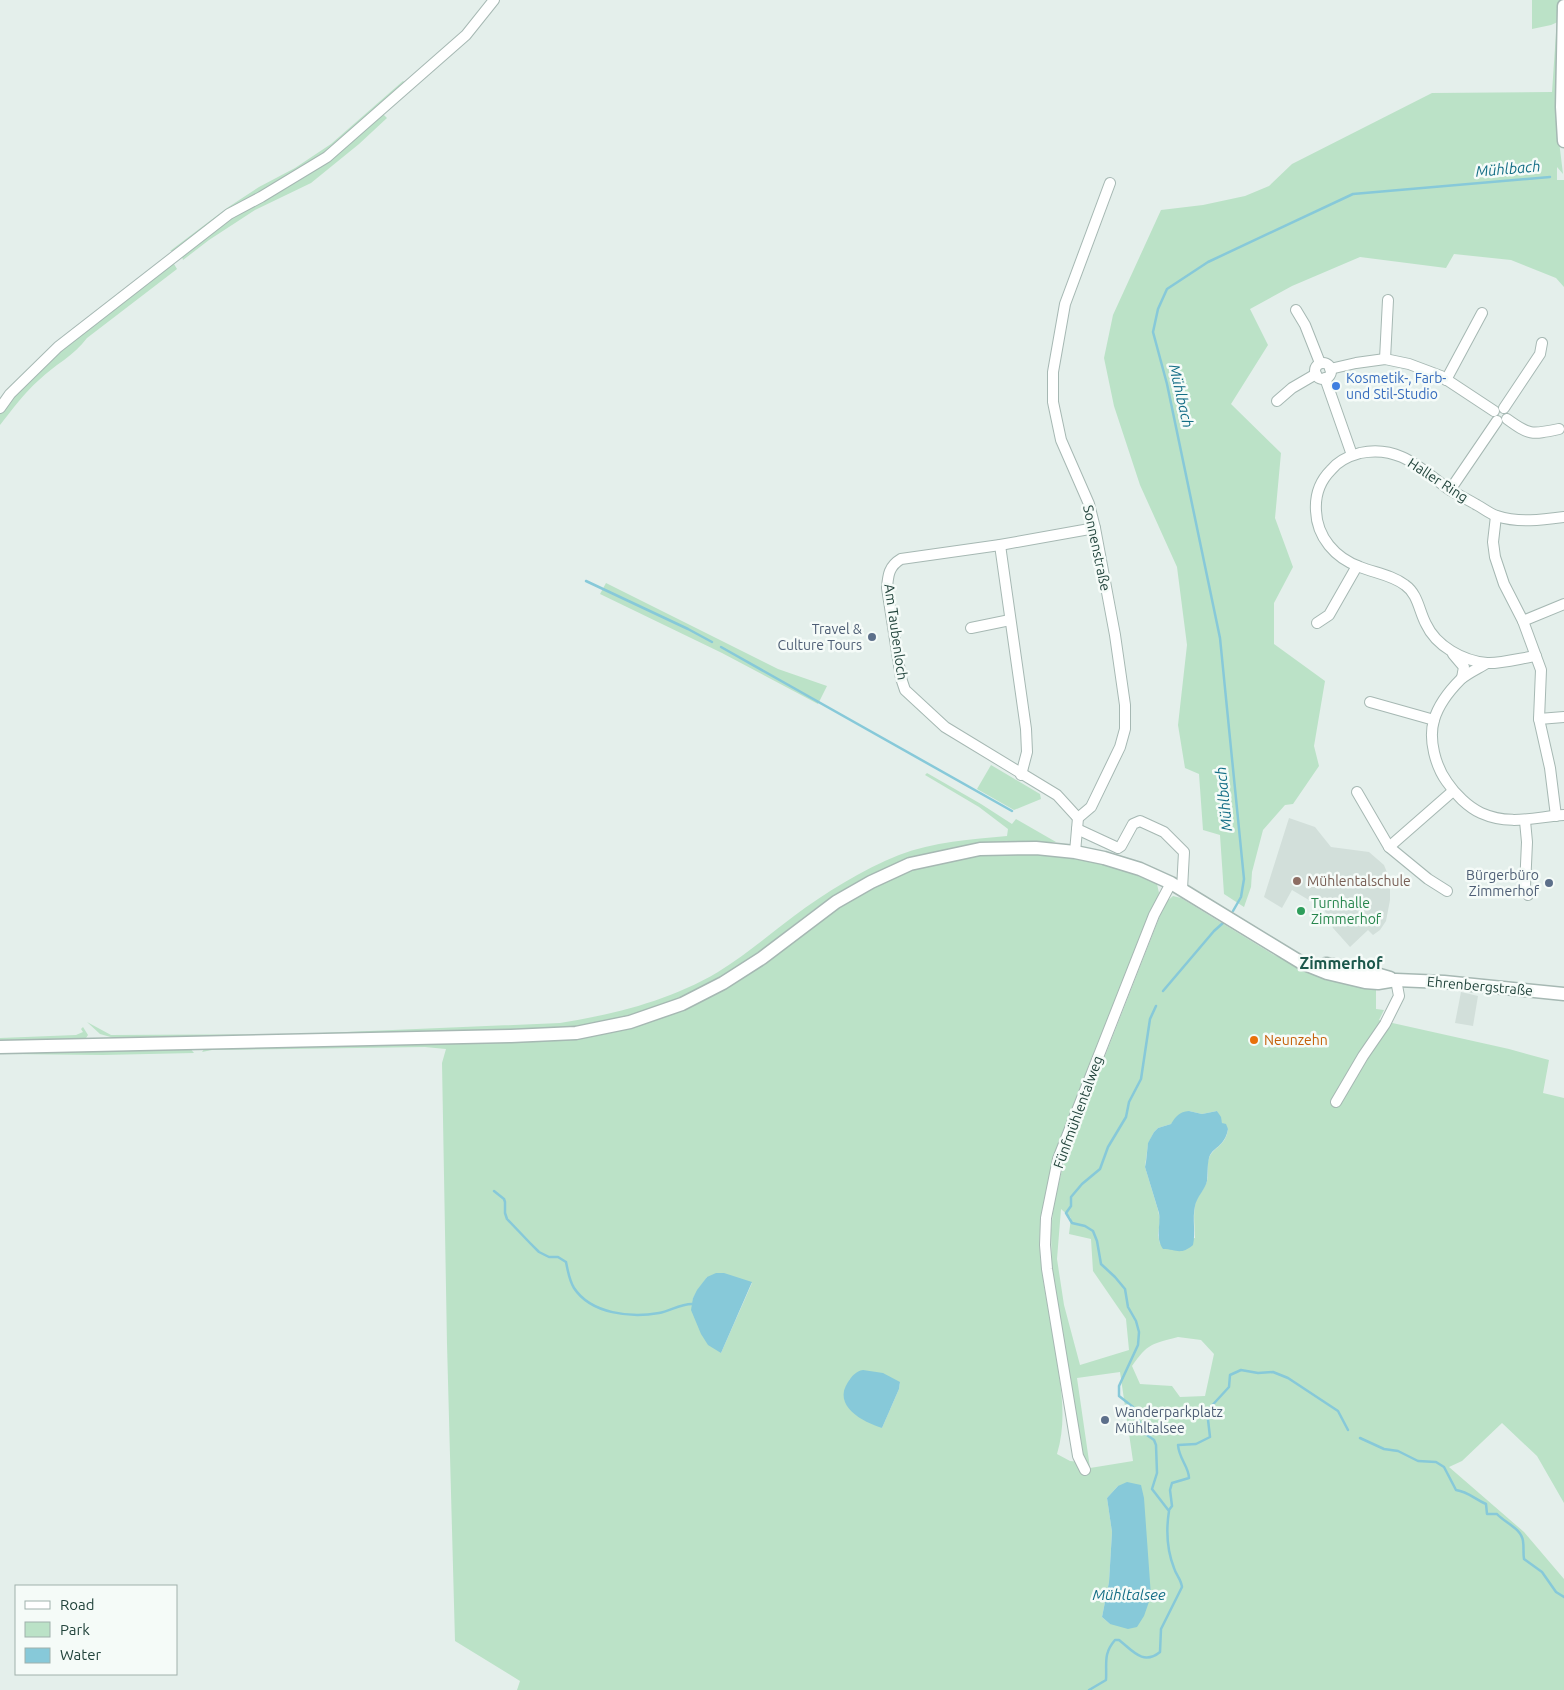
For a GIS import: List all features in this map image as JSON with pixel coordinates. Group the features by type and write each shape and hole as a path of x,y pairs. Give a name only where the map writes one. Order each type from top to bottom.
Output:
{"street":[{"path":"0,408 10,394 58,347 229,214 327,157 466,35 494,0"},
{"path":"1564,6 1562,106 1564,141"},
{"name":"Sonnenstraße","path":"1078,818 1091,807 1120,747 1126,729 1125,705 1115,635 1095,528 1089,504 1061,440 1053,402 1053,372 1065,304 1110,183"},
{"path":"1385,359 1388,300"},
{"path":"1296,310 1305,325 1320,363 1316,367 1324,374 1352,455"},
{"path":"1446,380 1482,313"},
{"path":"1450,490 1540,354 1542,343"},
{"path":"1277,401 1292,388 1324,374 1356,363 1385,359 1425,370 1446,380 1524,431 1539,433 1559,429"},
{"name":"Haller Ring","path":"1462,678 1464,667 1454,654 1434,637 1426,626 1415,596 1408,587 1398,579 1357,566 1342,558 1324,540 1317,524 1316,507 1316,497 1323,480 1337,464 1352,455 1385,452 1399,455 1411,461 1450,490 1496,516 1533,521 1564,517"},
{"path":"1487,663 1462,678 1444,700 1434,720 1433,742 1435,761 1440,773 1453,791 1480,813 1501,819 1525,821 1560,815 1539,719 1541,670 1523,621 1504,584 1495,558 1493,542 1496,516"},
{"name":"Am Taubenloch","path":"1078,818 1057,795 1021,775 945,727 905,690 900,678 887,588 888,575 893,564 901,559 1000,545 1095,528"},
{"path":"1000,545 1026,730 1027,752 1021,775"},
{"path":"1317,623 1329,614 1357,566"},
{"path":"1523,621 1564,604"},
{"path":"971,628 1010,620"},
{"name":"Haller Ring","path":"1454,654 1487,663 1536,656"},
{"path":"1370,702 1434,720"},
{"path":"1539,719 1564,716"},
{"path":"1389,847 1453,791"},
{"path":"1358,792 1389,847 1428,879 1447,891"},
{"path":"1075,852 1078,818"},
{"path":"1077,829 1118,848 1133,824 1140,821 1164,832 1184,852 1176,886"},
{"path":"1525,821 1527,849 1525,887 1528,895"},
{"name":"Ehrenbergstraße","path":"0,1046 511,1036 585,1031 630,1022 673,1007 723,983 762,958 836,902 871,882 910,864 980,849 1006,848 1036,848 1075,852 1104,858 1140,869 1176,886 1302,963 1327,973 1356,980 1378,982 1396,980 1444,982 1564,994"},
{"name":"Fünfmühlentalweg","path":"1085,1470 1078,1456 1054,1315 1045,1245 1046,1218 1058,1159 1154,915 1176,886"},
{"path":"1336,1102 1363,1056 1385,1024 1399,996 1396,980"}],"shaded area":[{"path":"1289,818 1315,827 1331,847 1369,852 1384,865 1390,880 1390,900 1386,921 1380,930 1373,935 1368,930 1350,947 1333,928 1324,909 1292,890 1282,908 1264,897"},
{"path":"1461,992 1478,996 1473,1026 1455,1023"}],"green space":[{"path":"1532,0 1561,0 1560,21 1532,29"},
{"path":"1561,32 1559,141 1563,174 1557,167 1557,180 1564,180 1564,287 1556,278 1511,260 1454,254 1446,268 1360,257 1292,286 1250,309 1268,345 1231,404 1281,453 1275,518 1293,567 1274,603 1274,644 1325,681 1314,746 1319,766 1293,804 1285,805 1263,830 1252,872 1251,887 1244,907 1224,894 1220,835 1203,830 1199,774 1185,768 1178,725 1187,645 1177,567 1140,485 1114,406 1104,358 1113,315 1161,210 1203,205 1245,196 1269,186 1292,164 1432,93 1552,92 1556,33"},
{"path":"403,81 407,84 330,150 178,251 170,251 227,208 259,187 295,168 331,144"},
{"path":"382,113 387,118 359,144 311,183 255,210 209,240 183,260 182,257 231,217"},
{"path":"174,264 177,269 87,338 76,350 34,385 0,425 0,412 14,394 55,355 169,265"},
{"path":"606,583 778,669 827,686 818,704 722,653 600,594"},
{"path":"991,765 1040,794 1041,799 1014,810 977,789"},
{"path":"927,773 1012,824 1016,819 1056,842 1003,842 971,845 936,852 885,869 852,885 827,901 757,953 718,978 691,993 648,1011 591,1025 561,1029 501,1032 114,1038 100,1034 87,1022 111,1035 299,1034 560,1023 621,1011 661,999 718,972 818,899 858,874 885,861 899,855 939,844 1007,836 1008,829 979,807 925,775"},
{"path":"1006,852 1046,854 1083,860 1119,869 1157,884 1159,893 1052,1164 1043,1207 1040,1229 1041,1266 1057,1359 1062,1405 1060,1444 1057,1454 1070,1461 1080,1462 1052,1274 1051,1230 1054,1203 1065,1158 1165,903 1173,896 1181,898 1274,955 1334,981 1356,987 1376,988 1376,1009 1384,1010 1379,1020 1509,1049 1549,1060 1543,1093 1564,1098 1564,1503 1537,1456 1502,1423 1462,1461 1449,1467 1524,1532 1564,1579 1564,1690 517,1690 520,1681 455,1641 442,1063 446,1049 425,1047 212,1050 202,1052 205,1048 522,1040 665,1015 877,883 918,867 964,856","holes":["1189,1111 1202,1114 1217,1111 1222,1123 1228,1129 1225,1139 1209,1158 1207,1181 1195,1206 1195,1238 1160,1244 1158,1235 1160,1220 1145,1167 1148,1144 1154,1132 1158,1128 1171,1124","1061,1209 1071,1218 1069,1234 1091,1239 1093,1271 1126,1319 1129,1350 1080,1365 1064,1305 1057,1259","707,1277 752,1283 721,1353 693,1298","1178,1337 1201,1340 1214,1354 1205,1396 1180,1397 1172,1386 1140,1384 1132,1366 1142,1353 1162,1341","1120,1372 1133,1461 1090,1468 1077,1378","850,1379 900,1382 899,1389 882,1428 844,1393","1118,1486 1110,1624 1102,1617 1109,1582 1112,1532 1107,1498"]},
{"path":"83,1027 88,1035 82,1039 0,1041 0,1038 76,1035 83,1032 81,1029"},
{"path":"189,1047 194,1053 103,1055 0,1054 0,1050"}],"water":[{"path":"1189,1111 1202,1114 1217,1111 1222,1123 1226,1124 1228,1129 1224,1140 1209,1158 1207,1181 1195,1206 1193,1245 1185,1250 1178,1251 1163,1249 1159,1240 1159,1213 1145,1167 1148,1143 1154,1132 1158,1128 1171,1124 1180,1113"},
{"path":"716,1273 724,1273 752,1282 721,1353 708,1345 691,1310 693,1298 697,1290 707,1277"},
{"path":"863,1370 883,1373 900,1382 899,1389 882,1428 866,1422 852,1412 844,1398 844,1391 848,1382 854,1374"},
{"name":"Mühltalsee","path":"1127,1482 1141,1485 1144,1498 1151,1596 1144,1616 1137,1627 1128,1629 1110,1624 1102,1617 1109,1582 1112,1532 1107,1498 1118,1486"}],"waterway":[{"name":"Mühlbach","path":"1233,911 1241,897 1244,879 1220,638 1167,384 1153,332 1158,309 1167,289 1208,262 1353,194 1550,177"},
{"path":"586,581 712,642"},
{"path":"721,647 1012,811"},
{"name":"Mühlbach","path":"1163,991 1223,923"},
{"name":"Mühlbach","path":"1089,1690 1106,1680 1107,1654 1115,1640 1119,1640 1133,1652 1143,1657 1154,1656 1160,1652 1161,1629 1182,1587 1169,1547 1167,1533 1169,1511 1152,1489 1157,1473 1156,1445 1154,1440 1144,1433 1133,1407 1119,1396 1119,1386 1138,1345 1139,1332 1136,1321 1128,1307 1125,1289 1101,1264 1097,1241 1093,1231 1085,1226 1072,1223 1066,1213 1071,1206 1071,1197 1082,1184 1100,1169 1108,1147 1126,1117 1129,1102 1141,1079 1150,1019 1156,1006"},
{"path":"494,1191 504,1199 507,1219 539,1252 549,1257 558,1257 566,1262 574,1288 581,1297 591,1304 612,1312 636,1315 659,1313 692,1304"},
{"path":"1169,1510 1172,1506 1170,1490 1172,1483 1189,1478 1178,1445 1196,1444 1210,1437 1207,1411 1229,1387 1230,1375 1241,1370 1258,1373 1273,1372 1288,1378 1338,1411 1348,1430"},
{"path":"1360,1438 1384,1449 1398,1451 1418,1461 1436,1462 1444,1467 1456,1490 1464,1492 1486,1504 1487,1514 1497,1514 1516,1529 1522,1536 1524,1559 1542,1572 1556,1592 1564,1597"}],"place":[{"name":"Kosmetik-, Farb- und Stil-Studio","path":"1336,386"},
{"name":"Travel & Culture Tours","path":"872,637"},
{"name":"Mühlentalschule","path":"1297,881"},
{"name":"Bürgerbüro Zimmerhof","path":"1549,883"},
{"name":"Turnhalle Zimmerhof","path":"1301,911"},
{"name":"Neunzehn","path":"1254,1040"},
{"name":"Wanderparkplatz Mühltalsee","path":"1105,1420"}],"district":[{"name":"Zimmerhof","path":"1341,963"}]}
